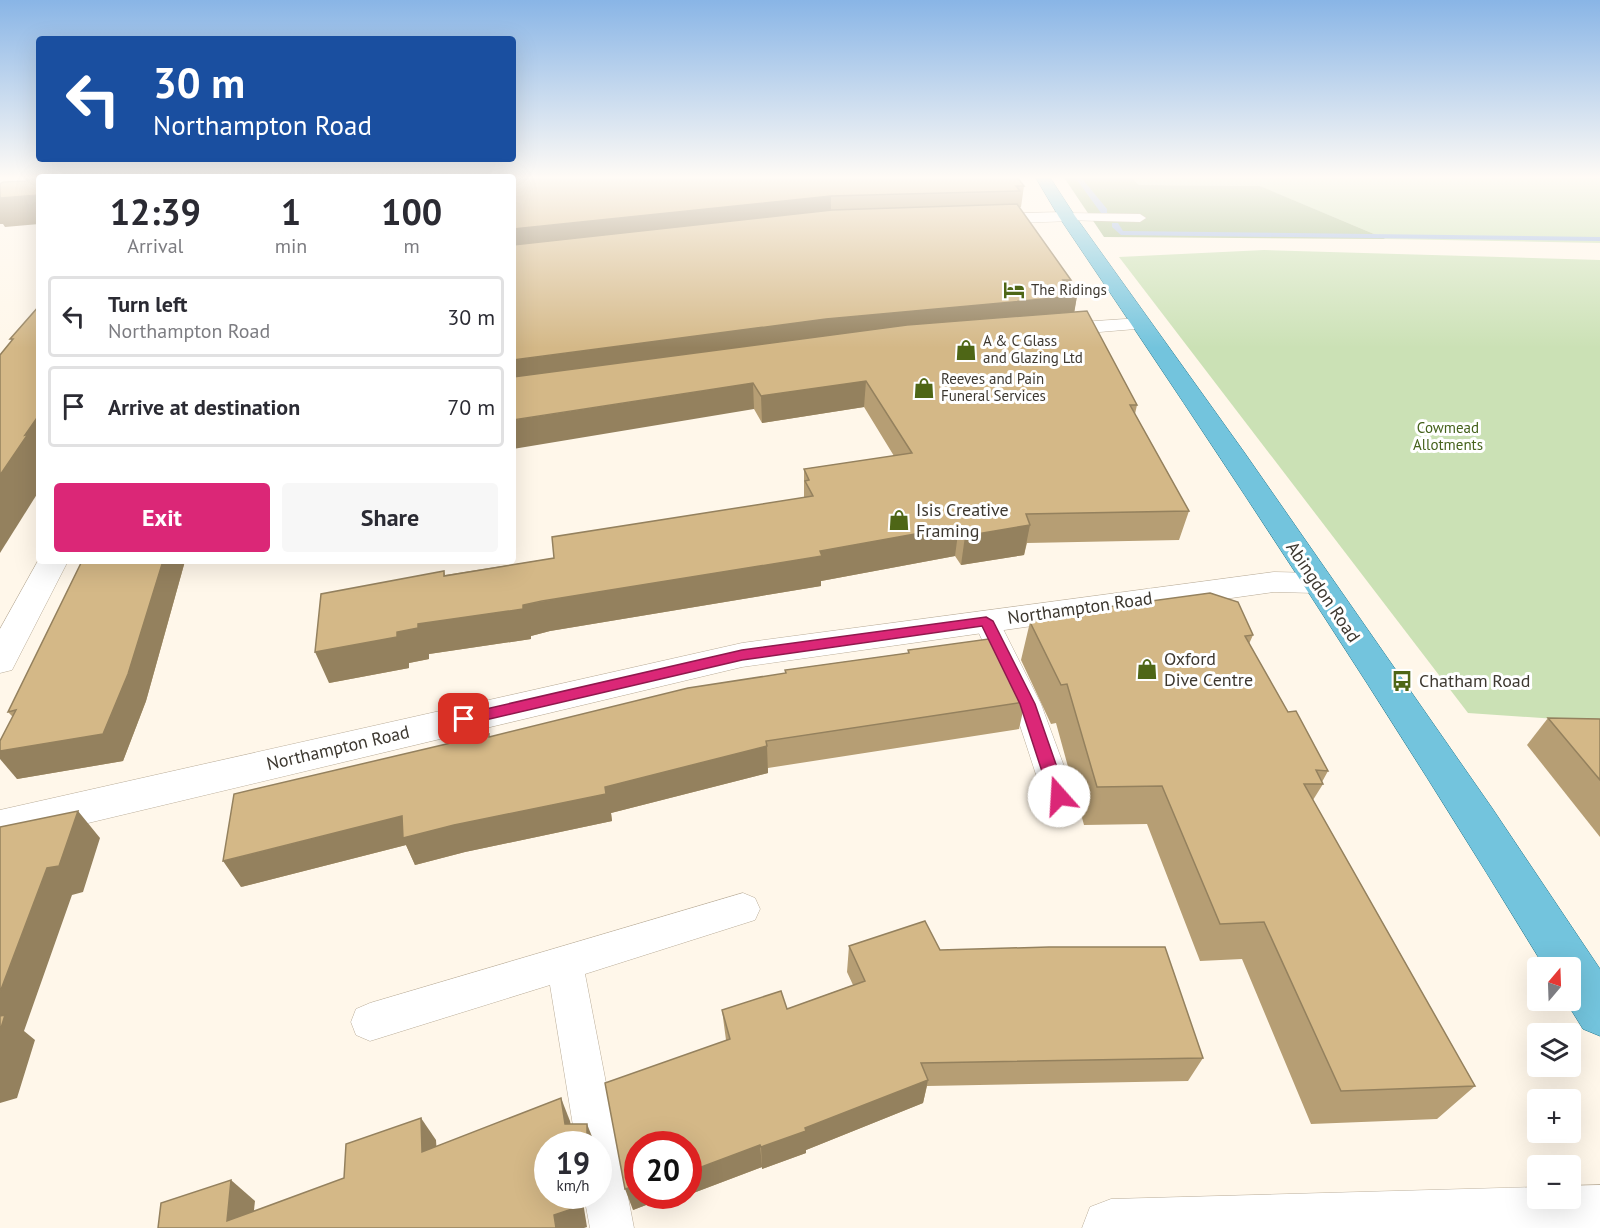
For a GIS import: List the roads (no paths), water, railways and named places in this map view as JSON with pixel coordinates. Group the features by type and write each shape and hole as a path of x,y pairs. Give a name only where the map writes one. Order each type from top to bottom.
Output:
{"main road":[{"name":"Abingdon Road","path":"1078,233 1229,450 1477,820 1600,1012"}],"street":[{"path":"1025,331 1141,324"},
{"path":"0,661 51,564"},
{"name":"Northampton Road","path":"0,826 742,655 1274,582 1317,583"},
{"path":"1111,1228 1600,1214"}],"lane":[{"path":"986,621 1027,704 1059,796"},
{"path":"370,1022 743,909"},
{"path":"565,963 595,1131"},
{"path":"609,1209 612,1228"}],"waterway":[{"path":"1145,233 1600,239"}],"place":[{"name":"The Ridings","path":"1014,290"},
{"name":"A & C Glass and Glazing Ltd","path":"966,350"},
{"name":"Reeves and Pain Funeral Services","path":"924,388"},
{"name":"Isis Creative Framing","path":"899,520"},
{"name":"Oxford Dive Centre","path":"1147,669"},
{"name":"Chatham Road","path":"1402,681"}],"park label":[{"name":"Cowmead Allotments","path":"1448,436"}]}
